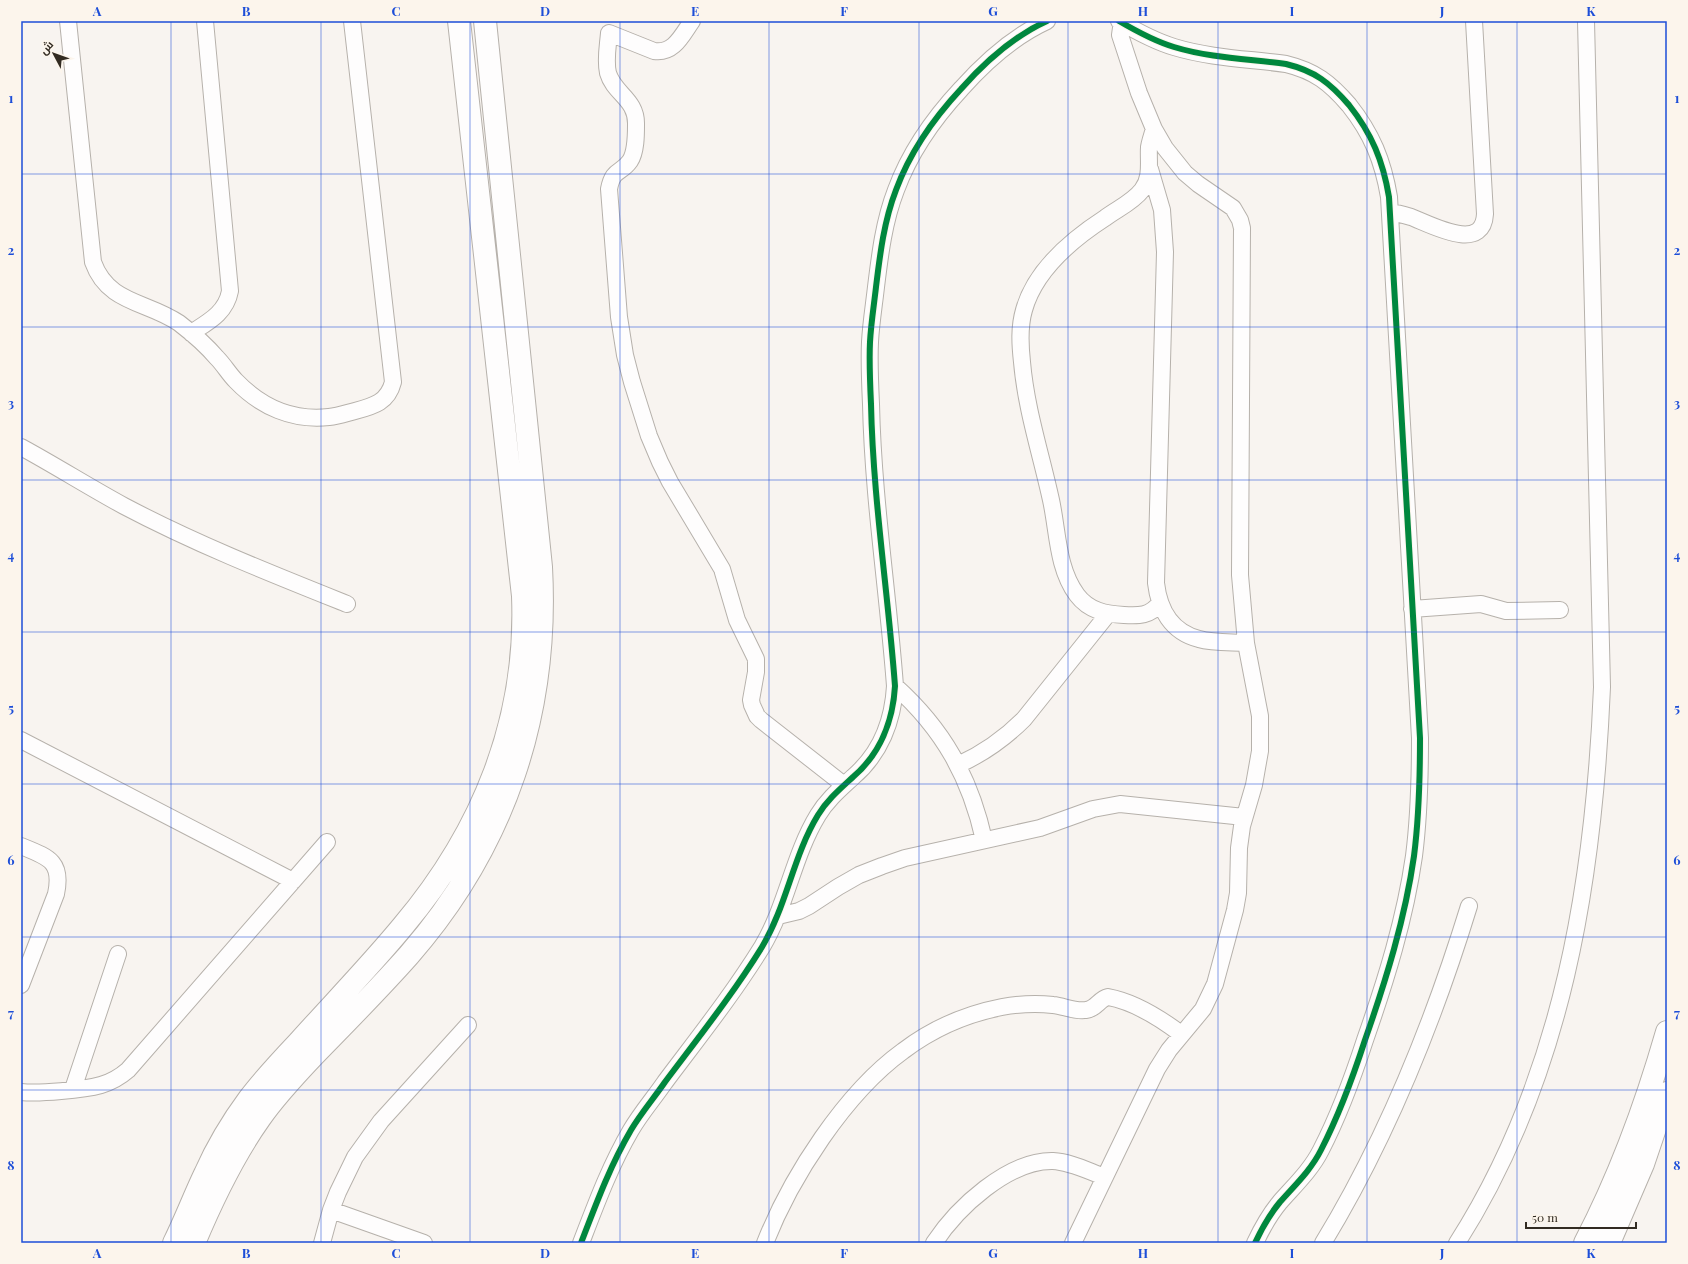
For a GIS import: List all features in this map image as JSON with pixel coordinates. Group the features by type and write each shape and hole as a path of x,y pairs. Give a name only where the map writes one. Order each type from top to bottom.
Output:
{"street":[{"path":"68,21 93,262 96,271 106,285 119,296 162,313 191,333 216,357 247,392 260,401 286,414 310,418 330,417 373,406 385,399 393,382 352,21"},
{"path":"191,333 220,312 228,299 230,291 204,21"},
{"path":"174,1243 205,1172 218,1147 250,1099 268,1076 404,926 448,864 474,818 498,767 513,716 522,663 524,626 523,596 459,21"},
{"path":"194,1243 234,1159 260,1118 294,1077 408,956 459,890 486,844 502,810 517,769 529,726 539,665 542,631 543,601 541,567 485,21"},
{"path":"692,21 674,47 661,52 654,51 609,33 608,73 634,110 636,124 633,154 626,166 614,174 609,189 619,317 625,354 640,409 660,462 722,569 737,620 756,659 756,672 751,700 754,711 761,720 844,785"},
{"path":"581,1243 611,1168 632,1129 751,964 778,916 812,826 826,803 864,767 881,743 891,715 894,686 872,441 869,357 871,328 884,227 896,188 907,164 935,120 951,99 989,61 1020,37 1047,21"},
{"path":"1390,212 1411,217 1447,231 1462,234 1474,233 1482,225 1485,214 1474,21"},
{"path":"1457,1243 1494,1178 1511,1142 1530,1098 1553,1031 1570,962 1581,902 1596,795 1602,687 1586,21"},
{"path":"1073,1243 1157,1069 1181,1034 1203,1009 1215,984 1232,924 1237,899 1239,848 1244,817 1258,768 1261,734 1257,699 1246,643 1240,575 1242,228 1240,220 1233,208 1198,184 1186,173 1165,148 1154,129 1139,93 1120,36 1121,22 1155,41 1173,47 1205,54 1298,67 1309,71 1328,83 1357,116 1373,142 1384,170 1389,197 1420,738 1420,777 1414,856 1399,931 1358,1061 1321,1150 1303,1177 1271,1214 1256,1243"},
{"path":"1154,129 1150,147 1150,169 1146,183 1136,196 1078,238 1048,265 1030,292 1023,310 1020,349 1025,391 1031,421 1054,512 1064,568 1072,588 1078,597 1090,608 1108,614 1142,616 1151,612 1160,603"},
{"path":"1150,169 1162,210 1165,252 1156,583 1160,603 1168,618 1175,626 1191,636 1200,639 1246,643"},
{"path":"21,447 119,503 177,532 236,559 347,604"},
{"path":"1412,609 1481,604 1506,611 1560,610"},
{"path":"958,765 987,750 1016,727 1108,614"},
{"path":"894,686 924,714 948,747 958,765 974,801 984,840"},
{"path":"21,740 293,881"},
{"path":"778,916 799,911 859,875 905,858 1040,828 1093,809 1120,804 1244,817"},
{"path":"21,1092 73,1089 101,1085 119,1077 128,1070 327,842"},
{"path":"21,846 50,859 57,869 58,882 56,894 21,985"},
{"path":"1323,1243 1352,1192 1395,1106 1436,1007 1468,906"},
{"path":"73,1089 118,954"},
{"path":"765,1243 779,1213 807,1162 845,1109 889,1061 938,1029 980,1013 1002,1007 1025,1004 1053,1005 1085,1010 1092,1008 1099,1001 1108,997 1141,1008 1181,1034"},
{"path":"322,1243 331,1210 346,1174 368,1138 381,1121 468,1025"},
{"path":"1585,1243 1611,1189 1630,1143 1645,1102 1667,1032"},
{"path":"1609,1243 1643,1164 1667,1093"},
{"path":"934,1243 945,1226 971,1199 1004,1177 1031,1163 1046,1161 1064,1162 1105,1177"},
{"path":"331,1210 424,1243"}],"cycle path":[{"path":"581,1243 610,1171 631,1130 727,999 762,947 778,914 802,847 818,815 839,790 871,758 878,747 888,724 894,699 895,686 872,439 870,365 872,321 885,226 896,190 908,162 941,112 970,79 1001,50 1023,34 1047,21"},
{"path":"1119,21 1152,39 1188,51 1216,56 1286,64 1314,74 1342,97 1364,127 1380,160 1389,197 1420,738 1419,797 1414,856 1406,903 1387,972 1356,1068 1340,1110 1317,1157 1308,1171 1273,1211 1255,1243"}]}
